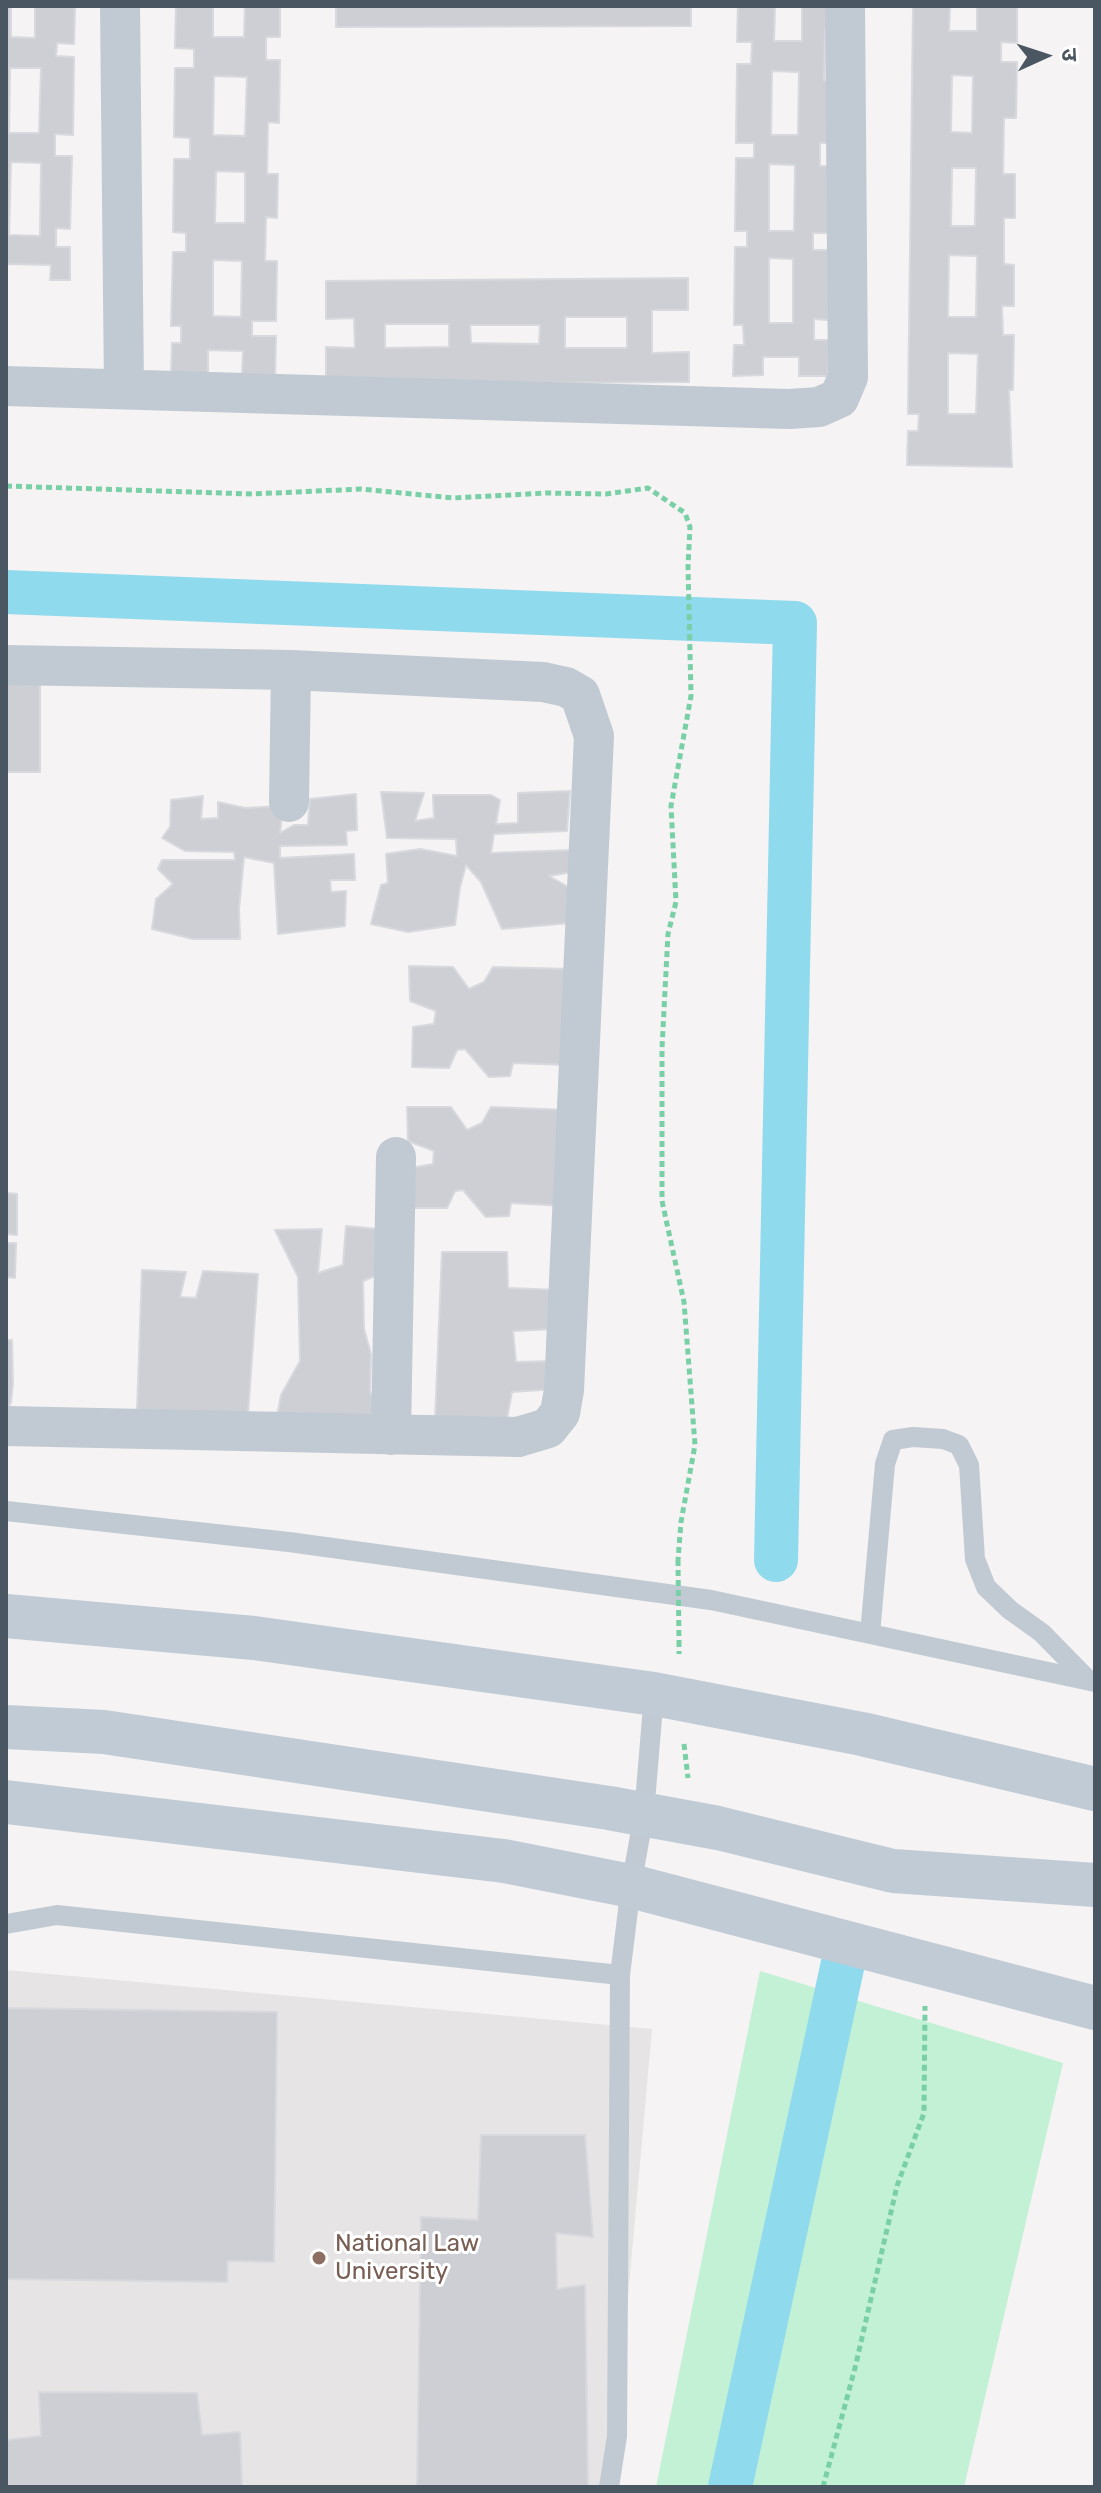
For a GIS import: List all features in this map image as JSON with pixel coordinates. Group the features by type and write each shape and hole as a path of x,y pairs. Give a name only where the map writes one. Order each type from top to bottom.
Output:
{"main road":[{"path":"6,1616 254,1638 667,1696 862,1734 1095,1789"},
{"path":"6,1727 104,1732 644,1814 893,1871 1095,1885"},
{"path":"6,1802 504,1861 631,1886 1095,2008"}],"street":[{"path":"120,6 124,389"},
{"path":"6,386 789,409 819,407 839,398 848,377 845,6"},
{"path":"6,665 291,670 543,682 566,687 580,695 594,736 564,1390 560,1413 548,1428 518,1437 6,1426"},
{"path":"289,802 291,670"},
{"path":"391,1435 396,1157"}],"lane":[{"path":"870,1634 885,1464 893,1440 913,1437 943,1439 959,1445 969,1465 975,1559 986,1587 1010,1610 1042,1633 1092,1681"},
{"path":"6,1511 289,1542 711,1600 1092,1681"},
{"path":"609,2487 617,2436 620,1975 631,1886 667,1696"},
{"path":"6,1924 57,1915 620,1975"}],"path":[{"path":"6,486 252,494 361,489 453,498 547,493 606,494 648,488 685,513 690,527 691,696 671,806 676,902 668,934 662,1048 662,1201 684,1302 695,1445 681,1522 679,1641 667,1696 694,1824"},
{"path":"823,2487 855,2368 897,2186 924,2113 926,2009 922,2001"}],"shaded area":[{"name":"National Law University","path":"6,1970 652,2029 611,2487 6,2487"}],"green space":[{"path":"760,1971 1063,2063 964,2487 656,2487"}],"building":[{"path":"6,6 11,6 11,37 35,38 35,6 75,6 74,44 57,43 56,56 74,57 73,135 55,134 55,156 72,156 70,229 56,228 56,247 70,247 70,280 50,280 51,265 6,264","holes":["10,68 41,68 39,133 9,133","11,162 41,163 40,236 9,235"]},
{"path":"176,6 213,6 213,37 244,37 245,6 280,6 280,37 266,37 266,60 280,60 279,123 268,122 267,174 278,174 277,218 266,217 265,261 277,261 276,321 252,321 252,336 276,336 275,375 242,374 243,351 208,350 208,373 171,373 172,343 181,343 181,326 171,326 173,252 186,252 186,233 173,232 174,159 190,159 190,138 174,137 175,68 194,68 194,49 175,48","holes":["214,76 247,77 245,136 213,135","216,171 245,172 245,223 215,223","213,260 242,261 241,317 213,316"]},
{"path":"336,6 691,6 691,26 336,27"},
{"path":"738,6 775,6 774,41 802,41 802,6 832,6 825,31 824,81 842,81 841,143 820,143 820,166 830,166 829,233 813,233 813,250 830,250 828,320 814,319 814,340 829,340 828,376 799,376 799,357 763,357 763,375 733,376 734,345 744,345 743,325 734,325 735,247 747,247 747,231 735,231 736,158 754,158 754,143 736,143 737,64 751,64 752,42 737,42","holes":["772,71 799,72 798,135 771,135","769,164 795,165 794,231 769,231","769,258 793,259 793,323 769,323"]},
{"path":"913,6 950,6 949,31 977,31 977,6 1017,6 1017,43 1001,42 1001,62 1017,62 1016,118 1004,118 1003,174 1015,174 1015,218 1004,218 1004,264 1014,265 1014,306 1002,306 1003,335 1014,335 1013,390 1009,390 1012,467 907,465 908,431 918,431 919,414 908,414","holes":["952,75 973,76 972,133 951,132","952,168 976,168 975,226 951,226","949,255 977,256 976,317 948,317","948,353 978,354 976,414 948,414"]},
{"path":"688,278 688,310 652,310 652,353 689,352 689,382 326,384 326,347 355,348 354,318 326,319 326,281","holes":["565,317 627,317 627,348 565,348","385,324 449,324 449,347 385,348","470,325 540,325 539,344 471,343"]},
{"path":"6,675 40,675 40,772 6,772"},
{"path":"570,791 567,831 494,834 491,853 573,850 572,872 549,876 570,888 570,923 502,929 481,882 466,865 455,925 408,932 371,924 381,885 388,883 386,854 420,849 457,856 456,839 387,838 381,792 424,793 415,821 434,818 433,795 491,795 500,800 496,824 518,823 518,793"},
{"path":"356,794 357,830 346,831 347,845 280,846 280,858 354,854 355,880 330,880 331,892 346,891 345,926 278,934 274,863 244,857 239,909 240,939 193,939 152,929 156,899 173,884 158,869 162,860 235,860 234,852 185,851 162,838 170,827 171,800 203,796 201,819 218,818 218,802 245,808 283,806 280,833 294,825 308,825 310,799"},
{"path":"409,966 453,967 469,989 484,982 493,967 570,969 567,1065 513,1063 510,1076 489,1077 465,1049 457,1050 449,1068 412,1067 413,1027 434,1024 436,1011 410,1001"},
{"path":"407,1107 451,1107 467,1130 482,1123 491,1107 568,1110 565,1206 511,1203 509,1216 486,1217 463,1190 455,1191 447,1208 411,1208 411,1168 433,1164 434,1151 408,1141"},
{"path":"6,1193 17,1194 17,1235 6,1234"},
{"path":"346,1226 388,1230 385,1272 363,1281 364,1329 371,1354 370,1391 387,1432 274,1431 281,1395 300,1361 298,1277 275,1230 322,1229 318,1273 343,1265"},
{"path":"6,1243 16,1243 15,1278 6,1277"},
{"path":"442,1252 507,1252 508,1288 558,1290 555,1329 513,1331 516,1362 556,1361 555,1389 512,1392 506,1424 435,1420"},
{"path":"142,1270 186,1272 180,1297 196,1298 203,1271 258,1274 248,1414 137,1411"},
{"path":"6,1340 12,1340 13,1384 6,1413"},
{"path":"6,2008 277,2012 274,2262 228,2261 227,2282 6,2279"},
{"path":"481,2135 585,2135 593,2237 556,2233 557,2289 585,2285 588,2487 417,2487 421,2217 478,2220"},
{"path":"39,2392 197,2393 202,2435 240,2432 242,2487 6,2487 6,2440 41,2436"}],"waterway":[{"path":"6,592 795,623 776,1560"},
{"path":"730,2487 843,1963"}],"place":[{"name":"National Law University","path":"319,2258"}]}
